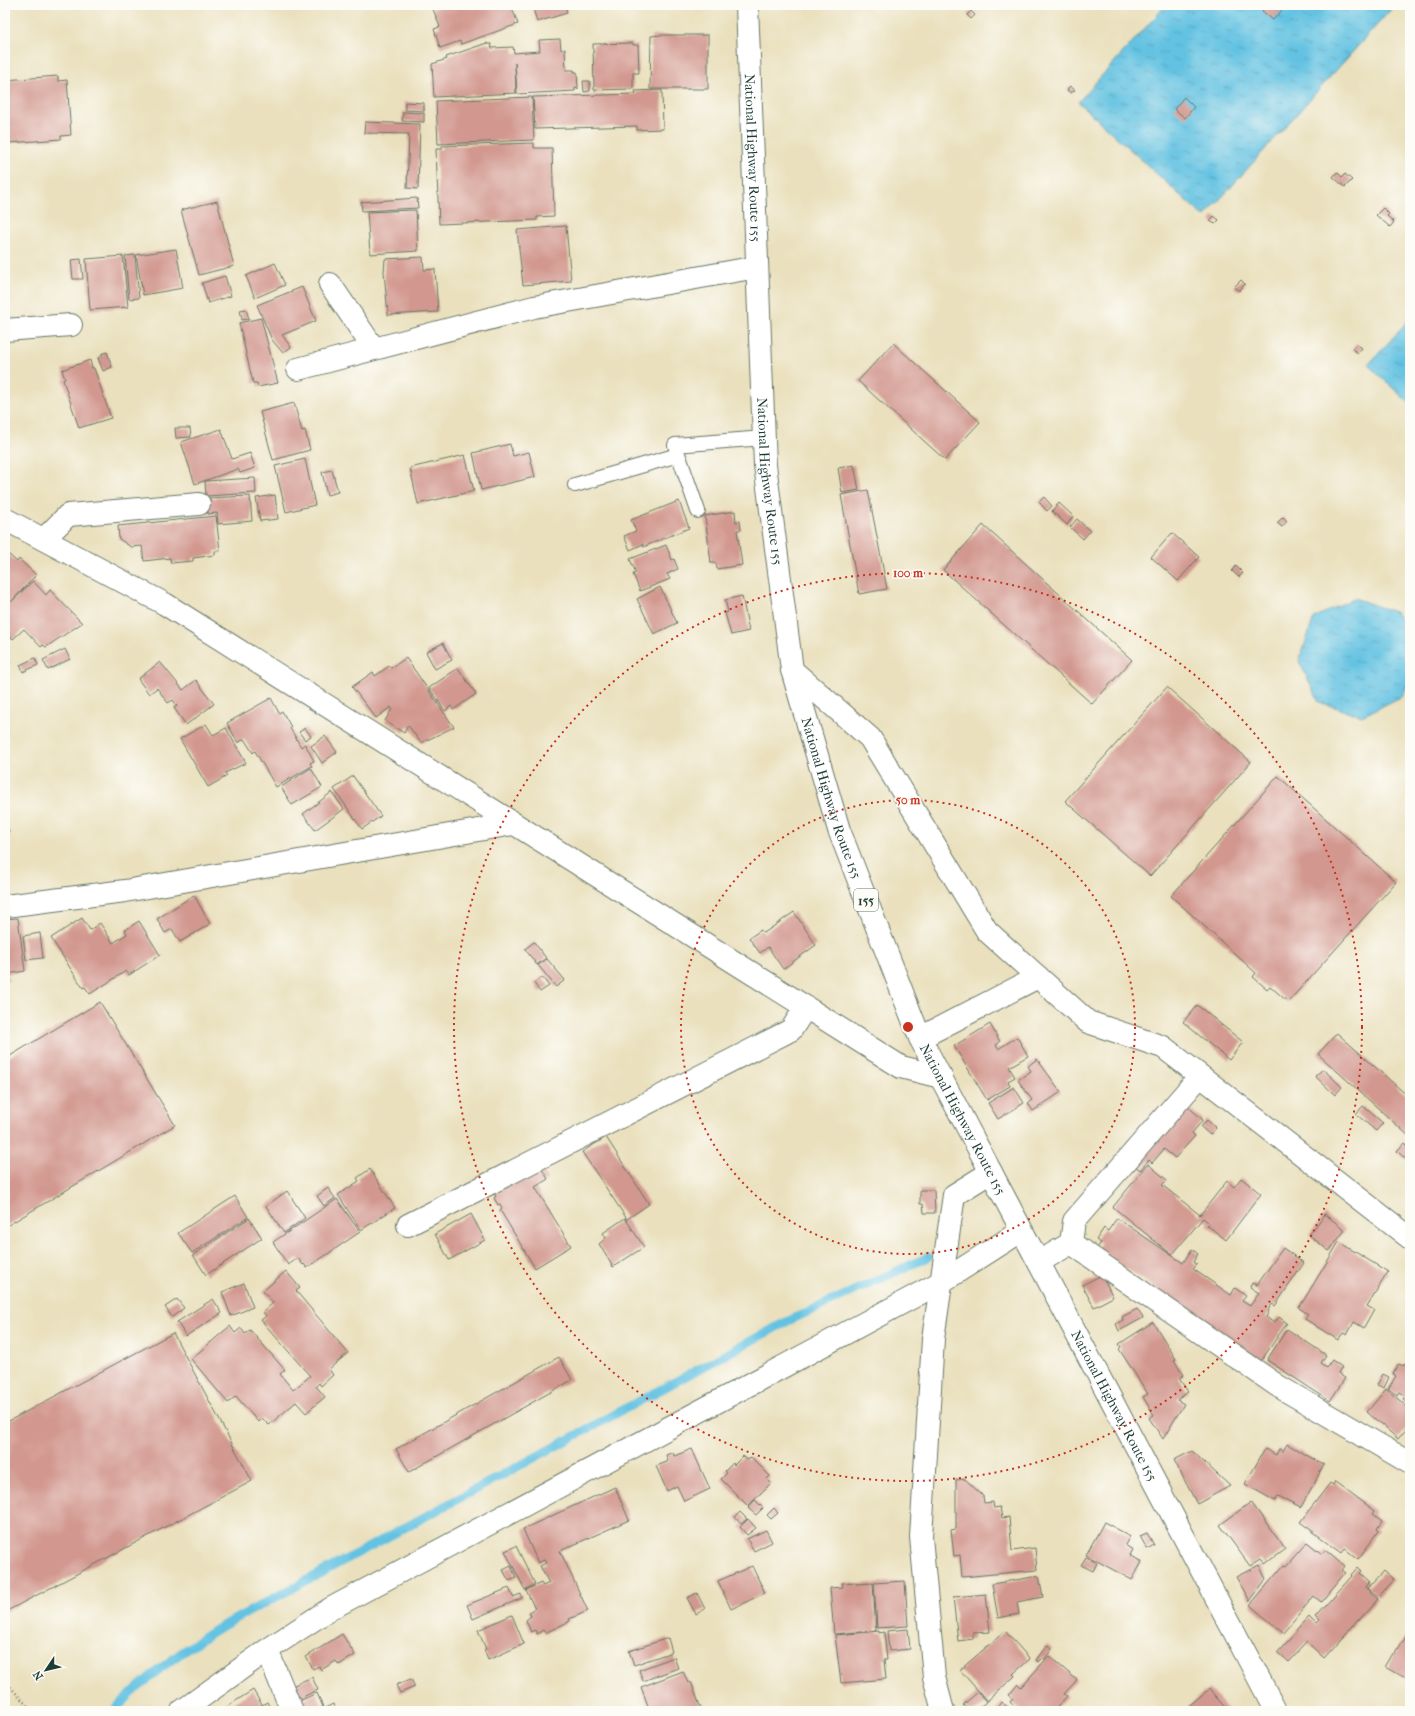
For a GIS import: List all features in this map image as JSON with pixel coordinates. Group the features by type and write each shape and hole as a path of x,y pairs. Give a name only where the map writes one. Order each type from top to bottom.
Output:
{"main road":[{"name":"National Highway Route 155","path":"747,5 765,465 792,670 839,830 920,1038 1276,1711"},
{"path":"298,369 534,307 757,267"},
{"path":"330,284 374,349"},
{"path":"5,330 71,325"},
{"path":"44,539 68,515 199,504"},
{"path":"5,518 165,604 901,1067 941,1077"},
{"path":"792,670 870,738 987,931 1088,1022 1163,1047 1410,1238"},
{"path":"5,906 125,891 514,824"},
{"path":"920,1038 1038,977"},
{"path":"408,1225 791,1030 806,1007"},
{"path":"1071,1243 1074,1221 1200,1076"},
{"path":"943,1711 934,1677 921,1537 933,1339 943,1281 954,1195 991,1172"},
{"path":"182,1711 267,1650 330,1609 943,1281 1021,1231"},
{"path":"1039,1262 1071,1243"},
{"path":"1071,1243 1278,1386 1410,1463"},
{"path":"267,1650 292,1711"}],"lane":[{"path":"698,512 675,445 764,438"},
{"path":"575,486 678,455"}],"path":[{"path":"5,1681 32,1711"}],"water":[{"path":"1166,5 1395,5 1204,217 1078,102"},
{"path":"1410,319 1410,404 1368,365"},
{"path":"1354,598 1397,613 1410,638 1410,677 1403,696 1362,716 1319,702 1299,661 1314,618"}],"building":[{"path":"443,5 511,5 518,24 461,44 460,41 440,48 434,29 440,27 433,9"},
{"path":"532,5 574,5 566,8 567,13 537,22"},
{"path":"598,5 627,5 627,7 598,8"},
{"path":"1268,5 1279,5 1283,9 1273,20 1262,11"},
{"path":"971,11 975,15 971,19 967,15"},
{"path":"708,35 708,89 650,89 651,36"},
{"path":"560,39 561,50 565,49 566,70 574,70 574,72 577,72 578,89 575,88 575,91 517,94 515,63 516,93 434,97 432,64 447,59 446,57 487,43 491,44 492,48 513,47 514,53 540,51 539,40"},
{"path":"633,43 633,45 638,45 639,73 633,73 633,89 594,90 593,44"},
{"path":"58,76 58,81 67,80 71,135 61,136 61,139 9,143 9,139 5,139 5,80"},
{"path":"583,81 590,81 590,91 584,92"},
{"path":"1070,86 1075,90 1071,93 1067,90"},
{"path":"662,90 663,129 637,130 637,126 535,129 533,97 636,94 635,91"},
{"path":"532,97 534,140 438,144 436,101"},
{"path":"1184,97 1194,107 1185,118 1174,109"},
{"path":"405,102 424,103 424,111 405,110"},
{"path":"403,112 424,113 424,122 402,121"},
{"path":"365,122 420,124 418,189 407,188 409,134 364,133"},
{"path":"534,143 534,148 552,148 554,216 537,217 537,220 439,224 436,149 442,149 442,146"},
{"path":"1337,172 1342,177 1345,174 1352,180 1345,187 1333,177"},
{"path":"417,198 418,208 362,211 361,202"},
{"path":"217,201 234,266 199,275 181,210"},
{"path":"1383,208 1389,214 1387,216 1394,222 1390,227 1376,215"},
{"path":"416,210 418,251 370,254 367,212"},
{"path":"1214,216 1219,220 1215,224 1210,221"},
{"path":"566,226 571,281 523,285 517,230"},
{"path":"176,249 183,288 143,295 136,255"},
{"path":"135,255 139,298 129,299 125,256"},
{"path":"123,256 128,307 90,310 86,259"},
{"path":"423,257 424,270 435,269 438,312 388,315 384,272 385,259"},
{"path":"81,259 83,279 73,279 71,260"},
{"path":"275,263 285,285 255,298 246,276"},
{"path":"225,276 231,296 208,303 202,283"},
{"path":"1241,280 1245,284 1239,291 1234,287"},
{"path":"302,287 316,321 282,335 291,347 283,353 272,340 257,305"},
{"path":"246,309 249,319 242,320 240,310"},
{"path":"261,318 278,383 258,387 257,383 253,383 239,323"},
{"path":"893,343 980,422 945,460 858,381"},
{"path":"1356,344 1362,348 1358,353 1352,349"},
{"path":"107,352 112,367 103,371 98,358 103,356 101,354"},
{"path":"90,360 111,418 79,428 63,380 65,379 62,370"},
{"path":"294,403 302,431 305,430 310,450 273,460 260,412"},
{"path":"175,428 190,428 191,437 176,438"},
{"path":"221,429 232,459 250,453 255,468 240,473 238,469 195,484 181,442"},
{"path":"510,444 513,456 529,452 535,477 481,490 473,453"},
{"path":"465,455 474,491 418,504 410,468"},
{"path":"305,459 315,505 286,512 275,466"},
{"path":"854,465 859,490 842,493 838,468"},
{"path":"332,470 338,492 327,495 322,472"},
{"path":"255,478 256,493 206,496 205,481"},
{"path":"868,490 887,589 859,594 841,495"},
{"path":"275,495 278,519 260,521 256,498"},
{"path":"250,496 252,521 218,524 217,513 208,514 207,498"},
{"path":"1044,497 1052,506 1047,511 1039,502"},
{"path":"679,501 689,528 643,547 643,544 630,550 624,536 636,531 631,520"},
{"path":"1059,503 1073,516 1067,525 1052,511"},
{"path":"735,511 736,522 740,521 741,530 737,530 742,565 717,569 716,563 711,563 705,516"},
{"path":"216,516 220,551 215,551 215,555 193,558 193,561 171,563 170,558 144,561 142,546 131,547 119,539 118,526"},
{"path":"1283,517 1287,521 1282,527 1277,523"},
{"path":"1077,519 1090,531 1083,539 1070,527"},
{"path":"983,525 1132,660 1092,704 943,570"},
{"path":"1172,533 1199,557 1178,581 1151,557"},
{"path":"666,545 672,560 674,559 678,569 667,574 670,579 640,591 633,574 636,573 630,559"},
{"path":"5,551 17,562 19,559 36,575 11,602 33,581 46,595 50,590 82,623 46,647 43,645 41,647 24,629 13,639 5,631"},
{"path":"1236,566 1243,573 1239,577 1232,571"},
{"path":"660,587 677,623 654,634 637,599"},
{"path":"742,596 749,631 731,635 725,613 728,612 725,600"},
{"path":"443,643 452,660 435,669 426,652"},
{"path":"65,649 70,659 48,670 43,660"},
{"path":"5,656 10,663 5,667"},
{"path":"35,658 38,665 23,672 20,665"},
{"path":"406,658 454,727 421,743 408,725 404,733 385,721 392,709 391,707 376,718 352,687 373,672 375,676 389,666 391,668"},
{"path":"160,662 183,690 196,680 214,704 186,725 174,708 177,706 173,700 168,703 157,688 149,694 138,679"},
{"path":"458,668 476,694 453,710 451,706 445,711 429,688"},
{"path":"1167,687 1251,762 1150,876 1065,801"},
{"path":"271,698 279,713 282,711 301,747 305,744 314,761 310,763 312,766 276,787 255,751 253,753 244,739 238,743 227,723"},
{"path":"206,724 213,735 226,728 246,763 225,773 227,776 208,787 180,739"},
{"path":"305,728 311,736 305,740 299,732"},
{"path":"325,736 337,752 322,763 311,746"},
{"path":"311,768 322,787 292,805 281,787"},
{"path":"353,776 381,816 362,829 334,789"},
{"path":"1278,776 1396,882 1288,1002 1270,986 1267,989 1253,977 1256,973 1171,896"},
{"path":"332,792 344,809 315,830 303,814"},
{"path":"5,820 9,832 5,833"},
{"path":"194,895 210,924 180,942 172,929 165,933 157,919"},
{"path":"794,912 816,945 783,969 768,947 760,953 749,938 761,930 764,933"},
{"path":"18,918 25,971 7,974 9,981 5,981 5,919"},
{"path":"82,918 90,930 100,923 113,943 127,934 125,930 139,921 160,955 129,975 126,971 90,994 85,987 83,988 51,938"},
{"path":"40,933 43,958 26,960 23,936"},
{"path":"534,942 546,958 537,965 525,949"},
{"path":"547,959 565,980 556,987 538,965"},
{"path":"542,977 549,986 540,992 534,983"},
{"path":"100,1002 175,1125 5,1227 5,1059"},
{"path":"1197,1005 1243,1042 1229,1060 1183,1022"},
{"path":"990,1024 1000,1042 996,1045 998,1049 1017,1037 1028,1056 1009,1067 1015,1077 1008,1081 1010,1086 987,1100 954,1046"},
{"path":"1337,1033 1410,1098 1410,1137 1318,1054"},
{"path":"1037,1059 1061,1092 1033,1111 1028,1103 1032,1100 1018,1080 1031,1071 1028,1066"},
{"path":"1323,1069 1342,1087 1335,1095 1315,1076"},
{"path":"1014,1087 1024,1103 998,1119 988,1103"},
{"path":"1184,1103 1203,1120 1192,1133 1195,1136 1175,1158 1164,1149 1152,1163 1149,1160 1140,1170 1131,1162"},
{"path":"1363,1106 1383,1123 1376,1131 1356,1114"},
{"path":"1207,1120 1216,1128 1210,1135 1201,1127"},
{"path":"606,1137 649,1204 627,1219 582,1152"},
{"path":"1404,1143 1410,1149 1410,1157 1407,1160 1397,1151"},
{"path":"1148,1164 1167,1180 1162,1185 1200,1215 1227,1181 1234,1187 1241,1178 1261,1194 1226,1240 1207,1225 1209,1223 1203,1218 1172,1255 1113,1207"},
{"path":"540,1166 548,1179 535,1187 571,1246 535,1268 500,1210 502,1208 500,1204 498,1205 494,1198 496,1196 494,1194"},
{"path":"370,1169 395,1208 361,1230 338,1195 359,1181 357,1178"},
{"path":"328,1188 335,1198 324,1206 317,1196"},
{"path":"920,1190 934,1190 935,1213 924,1213 923,1204 920,1204"},
{"path":"287,1191 305,1218 284,1233 266,1206"},
{"path":"235,1196 248,1217 192,1253 178,1233"},
{"path":"337,1199 360,1232 307,1268 298,1258 288,1265 273,1242"},
{"path":"471,1214 485,1240 449,1260 435,1234"},
{"path":"1325,1214 1345,1230 1329,1251 1309,1235"},
{"path":"249,1218 262,1238 206,1275 193,1255"},
{"path":"625,1218 644,1247 613,1267 599,1244 606,1238 603,1233"},
{"path":"1117,1218 1183,1263 1192,1249 1198,1254 1193,1262 1197,1265 1193,1269 1231,1295 1235,1288 1246,1296 1242,1301 1250,1306 1259,1293 1250,1287 1252,1283 1257,1285 1283,1248 1304,1263 1275,1306 1272,1304 1268,1310 1269,1311 1266,1317 1274,1323 1279,1317 1287,1323 1261,1361 1097,1248 1101,1243 1096,1240 1104,1228 1108,1231"},
{"path":"1339,1242 1388,1272 1367,1306 1374,1310 1364,1328 1354,1322 1347,1335 1343,1333 1338,1340 1305,1319 1308,1314 1299,1308"},
{"path":"286,1271 300,1288 296,1291 348,1353 329,1369 333,1375 321,1386 319,1383 316,1386 325,1397 306,1413 296,1402 269,1425 262,1418 258,1422 236,1396 228,1403 191,1359 230,1326 235,1333 241,1328 245,1334 250,1330 285,1370 280,1374 293,1390 310,1376 261,1320 266,1316 263,1312 273,1303 263,1291"},
{"path":"1102,1275 1113,1297 1094,1307 1082,1285"},
{"path":"244,1283 253,1307 231,1316 222,1292"},
{"path":"177,1299 184,1308 172,1317 165,1307"},
{"path":"213,1299 222,1313 186,1336 177,1322"},
{"path":"1137,1309 1143,1318 1119,1331 1116,1324 1123,1320 1122,1317"},
{"path":"1153,1322 1184,1375 1179,1378 1188,1392 1177,1400 1184,1404 1163,1439 1149,1418 1154,1415 1143,1397 1148,1394 1119,1349 1121,1347 1119,1344"},
{"path":"1287,1329 1326,1355 1321,1363 1327,1367 1332,1360 1342,1367 1338,1374 1345,1378 1330,1401 1267,1360"},
{"path":"173,1333 252,1481 5,1612 5,1423"},
{"path":"559,1357 572,1380 409,1472 396,1449"},
{"path":"1405,1363 1410,1367 1410,1404 1403,1399 1405,1396 1399,1392 1397,1395 1388,1389 1396,1376 1393,1374 1399,1364 1403,1366"},
{"path":"1383,1374 1389,1377 1384,1388 1377,1385"},
{"path":"1386,1389 1410,1409 1410,1425 1398,1439 1367,1412"},
{"path":"1287,1444 1324,1465 1301,1507 1278,1496 1275,1501 1245,1484 1265,1449 1276,1455 1279,1449 1283,1451"},
{"path":"692,1449 710,1489 684,1501 677,1486 667,1491 656,1466 667,1462 668,1460 666,1455 673,1452 674,1456"},
{"path":"1192,1451 1230,1486 1197,1504 1174,1460"},
{"path":"743,1456 748,1460 751,1457 770,1476 767,1479 771,1483 748,1506 721,1479 727,1473 725,1471"},
{"path":"965,1479 983,1496 984,1503 993,1502 994,1508 1000,1507 1002,1518 1009,1517 1012,1551 1035,1548 1037,1570 962,1577 960,1555 954,1556 951,1530 956,1529 956,1480"},
{"path":"1335,1481 1375,1511 1373,1514 1382,1521 1377,1529 1379,1531 1358,1559 1345,1549 1342,1553 1300,1522 1330,1483 1333,1485"},
{"path":"615,1487 629,1520 560,1551 588,1611 569,1619 570,1621 545,1633 543,1630 537,1634 535,1630 531,1632 526,1620 531,1616 529,1612 535,1609 526,1590 541,1583 543,1586 549,1583 540,1566 546,1563 544,1560 538,1563 523,1529"},
{"path":"755,1500 763,1508 756,1515 748,1508"},
{"path":"1251,1502 1285,1549 1265,1564 1261,1559 1250,1566 1220,1525"},
{"path":"774,1508 778,1513 771,1519 767,1515"},
{"path":"740,1512 747,1519 741,1524 735,1517"},
{"path":"748,1519 756,1528 747,1535 740,1527"},
{"path":"1104,1522 1130,1536 1125,1545 1133,1550 1130,1555 1142,1562 1132,1580 1086,1555"},
{"path":"766,1530 772,1542 754,1551 747,1539"},
{"path":"1147,1533 1154,1545 1147,1549 1140,1536"},
{"path":"1307,1542 1322,1554 1325,1550 1344,1566 1341,1570 1345,1573 1321,1602 1314,1596 1283,1633 1250,1605 1284,1565 1286,1566"},
{"path":"516,1546 535,1584 525,1590 505,1551"},
{"path":"1086,1557 1097,1563 1093,1571 1081,1565"},
{"path":"1259,1565 1266,1579 1250,1601 1236,1577"},
{"path":"511,1566 516,1578 509,1581 503,1570"},
{"path":"752,1566 765,1593 731,1609 718,1581"},
{"path":"1357,1568 1361,1572 1359,1574 1369,1583 1366,1587 1377,1599 1324,1658 1307,1642 1288,1662 1277,1652 1309,1617 1316,1624 1319,1621 1315,1617 1352,1576 1351,1575"},
{"path":"1384,1571 1394,1580 1378,1597 1368,1588"},
{"path":"1039,1576 1043,1597 1017,1602 1019,1614 998,1618 992,1584"},
{"path":"905,1581 908,1626 877,1628 874,1583"},
{"path":"855,1582 856,1584 873,1583 876,1631 834,1634 830,1588 843,1587 842,1583"},
{"path":"509,1588 513,1597 521,1594 522,1598 473,1619 467,1605"},
{"path":"697,1593 705,1609 696,1614 687,1598"},
{"path":"986,1594 990,1632 973,1633 973,1639 958,1641 953,1597"},
{"path":"512,1615 524,1644 488,1660 484,1650 486,1649 478,1630"},
{"path":"1410,1628 1410,1680 1387,1667"},
{"path":"908,1629 910,1649 889,1651 887,1631"},
{"path":"879,1631 879,1633 884,1632 887,1660 884,1660 886,1679 841,1683 835,1635"},
{"path":"1005,1631 1030,1659 1013,1674 1015,1676 987,1701 960,1670"},
{"path":"342,1634 355,1655 339,1665 336,1661 321,1670 319,1666 313,1669 306,1657"},
{"path":"668,1638 672,1652 634,1665 629,1651"},
{"path":"1047,1645 1052,1649 1045,1659 1043,1658 1039,1662 1036,1660"},
{"path":"1049,1656 1077,1680 1064,1694 1067,1696 1054,1711 1020,1711 1010,1702 1013,1698 1009,1695 1018,1684 1021,1687"},
{"path":"674,1657 678,1668 643,1681 639,1670"},
{"path":"683,1671 688,1683 691,1682 702,1711 650,1711 641,1687"},
{"path":"312,1677 318,1690 298,1699 292,1686"},
{"path":"411,1679 415,1687 400,1693 396,1685"},
{"path":"1209,1689 1228,1711 1187,1711 1185,1709"},
{"path":"253,1690 262,1705 267,1702 272,1711 220,1711"},
{"path":"978,1692 986,1702 975,1711 968,1711 963,1705"},
{"path":"317,1693 323,1707 314,1711 304,1711 299,1701"},
{"path":"1001,1702 1010,1709 1012,1711 995,1711"},
{"path":"333,1704 336,1711 319,1711"}],"waterway":[{"path":"114,1711 162,1668 215,1630 786,1322 928,1257"}]}
